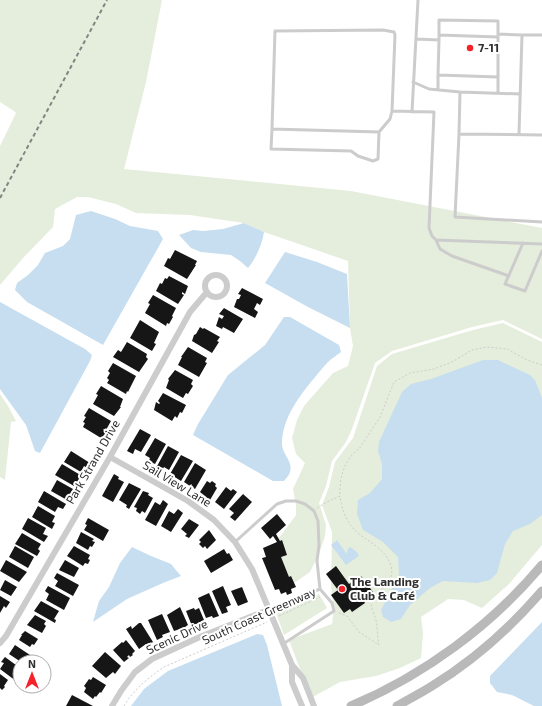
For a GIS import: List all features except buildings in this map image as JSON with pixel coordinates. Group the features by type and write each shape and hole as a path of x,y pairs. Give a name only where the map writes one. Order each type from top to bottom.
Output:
{"street":[{"name":"Park Strand Drive","path":"0,643 6,636 110,457 190,312 207,292"},
{"name":"Sail View Lane","path":"110,457 188,501 214,520 235,542 252,569 292,664 303,678 314,706"},
{"path":"352,706 406,680 440,658 477,629 513,597 542,565"},
{"path":"397,706 433,686 481,651 526,609 542,591"},
{"name":"Scenic Drive","path":"112,706 135,672 152,659 202,636 268,610"},
{"name":"Sail View Lane","path":"292,664 292,682 302,706"}],"lane":[{"path":"412,112 418,0"},
{"path":"438,90 440,20 498,21 498,93"},
{"path":"383,30 394,32 392,111 390,119 379,132 378,159 373,161 358,156 350,151 271,148 275,31 383,30"},
{"path":"439,35 542,35"},
{"path":"519,134 522,35"},
{"path":"416,39 439,40"},
{"path":"438,76 498,77"},
{"path":"413,82 429,89 460,92 520,94"},
{"path":"460,92 455,217 542,222"},
{"path":"392,111 434,112 429,228 440,249 452,256 509,276"},
{"path":"272,129 379,132"},
{"path":"459,134 542,135"},
{"path":"436,240 542,244"},
{"path":"523,243 505,284 525,291 542,251"},
{"path":"235,542 277,504 286,501 296,501 305,504 314,511 318,521 319,531 317,561 320,589 332,603 334,611 283,644"},
{"path":"268,610 320,589"}],"path":[{"path":"334,611 347,616 359,632 379,645 377,625 371,607 376,596 390,580 391,566 384,554 348,522 343,512 339,482 342,471 352,455 359,449 380,417 394,382 410,372 434,369 452,362 472,350 487,347 507,349 527,360 542,365"},
{"path":"314,511 325,503 340,496"},
{"name":"South Coast Greenway","path":"124,706 137,689 164,667 263,625 272,619 325,595"}],"green space":[{"path":"0,0 162,0 146,82 124,169 351,191 542,228 542,339 503,320 472,327 392,351 375,363 352,429 346,442 332,461 326,486 319,503 326,525 325,536 319,554 310,572 297,581 280,589 274,563 276,542 296,515 293,489 305,463 296,454 292,438 297,420 304,406 333,373 348,366 353,346 350,328 348,261 264,232 244,223 190,215 136,213 116,204 88,197 77,197 55,209 53,227 0,285 0,146 16,113 0,102"},
{"path":"503,323 542,342 542,545 509,584 482,608 464,600 448,599 421,617 423,634 421,658 400,668 376,676 340,682 311,698 289,640 332,624 334,608 331,587 332,532 322,505 329,487 335,462 353,438 377,366 392,354 473,330"},
{"path":"0,394 16,421 11,422 5,480 0,477"},
{"path":"319,594 327,608 284,635 276,613"}],"water":[{"path":"91,211 130,226 158,231 163,239 103,345 27,302 15,290 17,283 38,265 45,253 63,246 70,239 76,215"},
{"path":"244,223 264,232 262,242 254,260 248,268 231,255 201,252 191,248 179,235 193,230 203,231 223,229"},
{"path":"285,252 317,262 347,274 350,328 265,283"},
{"path":"0,302 85,349 92,355 40,453 35,451 26,425 0,389"},
{"path":"284,317 290,317 339,345 341,352 331,359 324,367 293,407 285,425 282,444 289,461 289,475 284,481 273,481 193,435 198,424 228,375 265,345"},
{"path":"483,360 498,360 530,375 535,380 542,398 542,515 530,524 513,531 505,544 497,573 490,580 477,583 443,581 430,588 410,605 401,619 391,622 383,617 381,610 399,575 398,557 383,542 363,530 357,514 358,500 370,493 382,479 382,464 378,451 379,442 402,392 411,384 431,379"},
{"path":"337,540 346,553 350,547 357,552 359,556 346,565 331,545"},
{"path":"132,547 171,564 181,576 127,599 93,622 99,601 109,587 120,563"},
{"path":"542,622 542,706 534,706 512,695 497,692 490,683 490,676"},
{"path":"257,634 263,635 267,645 282,706 131,706 144,689 168,671"}],"railway":[{"path":"0,198 107,0"}],"place":[{"name":"7-11","path":"470,48"},
{"name":"The Landing Club & Café","path":"342,589"}]}
